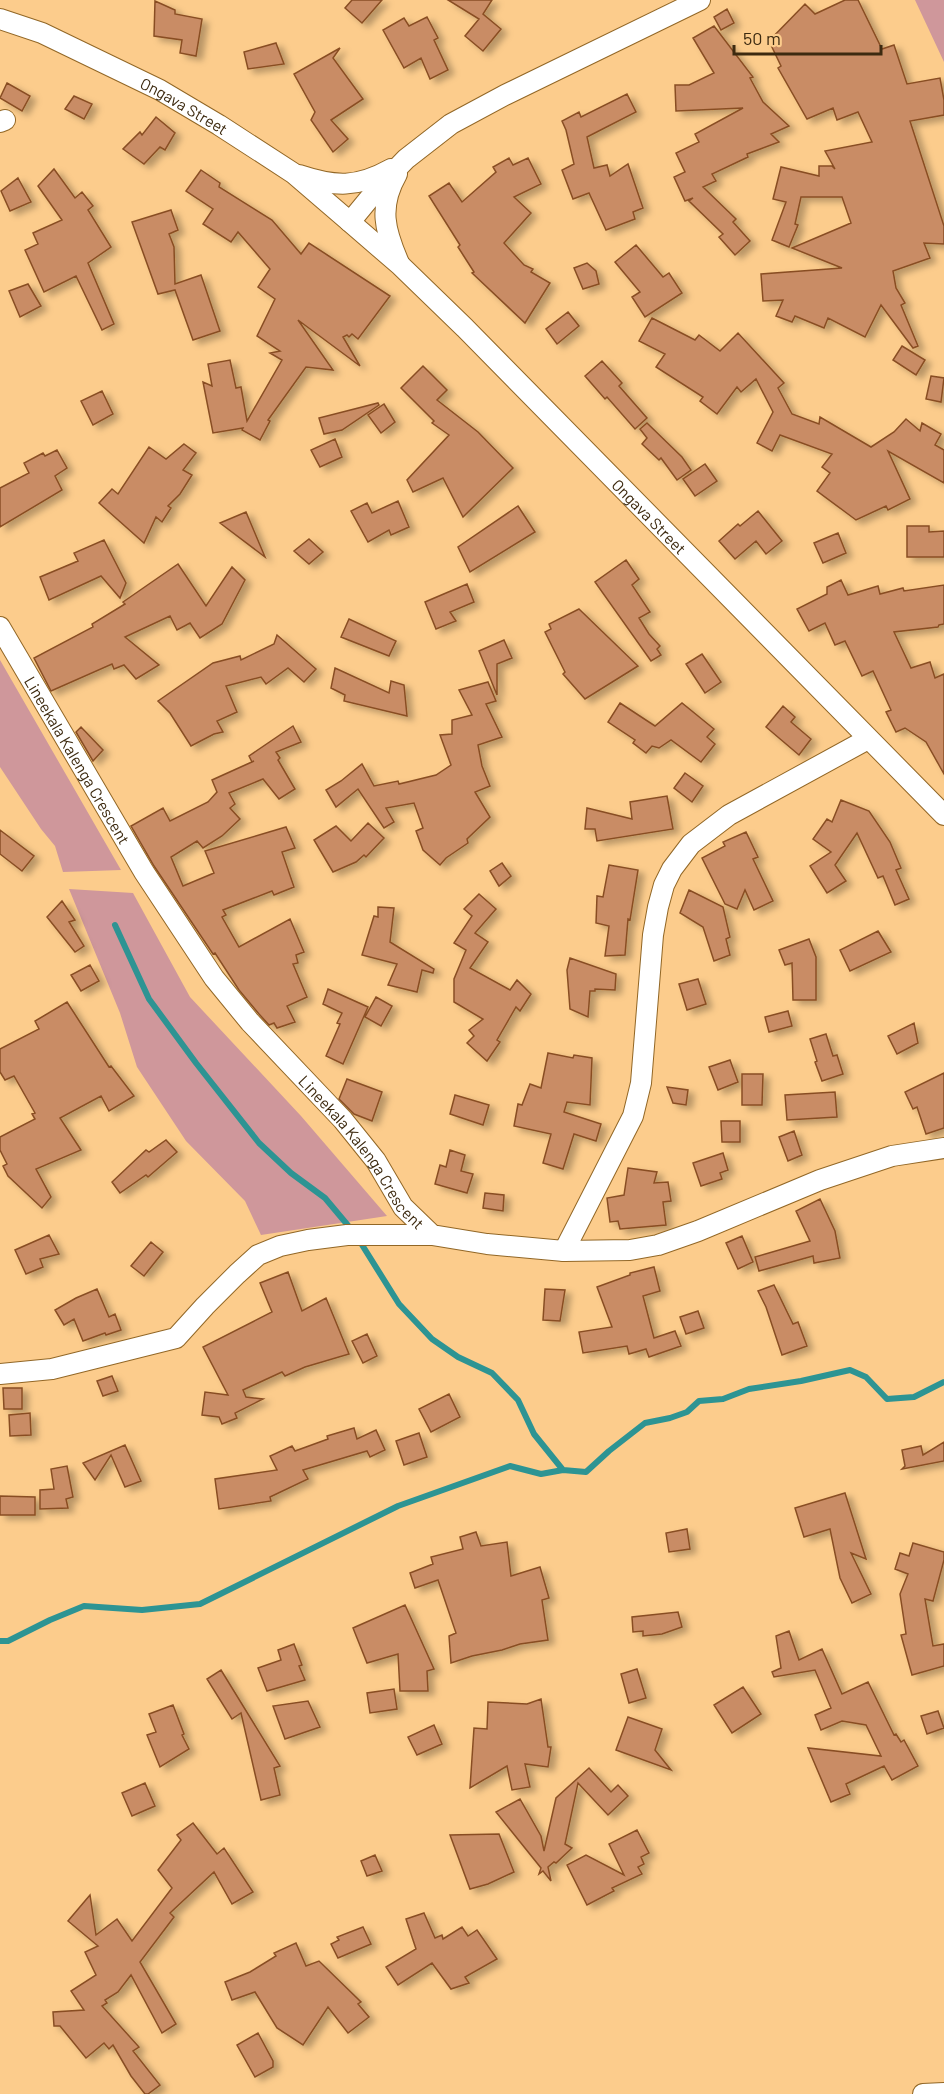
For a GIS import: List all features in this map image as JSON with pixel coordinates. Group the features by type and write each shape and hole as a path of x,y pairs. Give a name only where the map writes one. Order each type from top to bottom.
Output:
{"street":[{"path":"293,173 319,182 349,184 375,178 406,159 451,124 496,99 700,0"},
{"name":"Ongava Street","path":"0,19 42,33 160,90 219,124 293,173 401,266 465,328 944,815"},
{"path":"350,222 406,159"},
{"path":"401,266 388,237 385,213 390,187 406,159"},
{"name":"Lineekala Kalenga Crescent","path":"0,627 144,872 214,978 250,1022 343,1120 375,1161 402,1207 432,1235 487,1244 564,1251 630,1250 658,1245 698,1231 820,1180 892,1156 944,1149"},
{"path":"564,1251 633,1116 641,1083 653,934 658,907 672,868 692,844 729,815 868,740"},
{"path":"0,1374 52,1370 176,1338 258,1255 280,1246 347,1234 432,1235"},
{"path":"923,2094 944,2093"}],"shaded area":[{"path":"915,0 944,0 944,62"},
{"path":"0,660 121,870 63,872 55,846 0,767"},
{"path":"69,889 133,893 190,997 301,1116 387,1216 261,1235 245,1201 186,1141 137,1067 120,1013"}],"building":[{"path":"352,0 382,0 362,23 345,8"},
{"path":"448,0 492,0 483,14 501,29 483,51 465,36 479,19"},
{"path":"845,0 858,0 882,49 894,45 907,84 940,78 944,115 910,121 944,226 944,244 924,243 930,258 893,271 896,288 905,303 901,305 918,346 913,348 881,305 865,337 828,318 824,328 795,316 792,322 776,316 783,300 763,301 761,274 842,268 792,248 851,223 842,197 801,197 795,224 798,225 789,247 772,240 786,202 773,199 781,167 819,176 819,166 832,166 835,169 825,151 872,142 858,112 837,120 833,108 807,119 778,68 781,66 769,41 805,4 815,14"},
{"path":"155,1 175,10 175,14 202,19 196,56 180,53 182,40 154,36"},
{"path":"727,9 734,23 721,30 714,17"},
{"path":"427,17 438,38 434,40 448,70 430,79 421,58 404,68 383,30 404,18 409,26"},
{"path":"714,26 753,77 750,78 763,102 789,126 771,134 779,142 747,154 748,157 712,174 716,181 703,187 736,219 733,222 750,241 735,255 719,237 723,234 689,201 693,198 685,201 674,177 685,172 676,153 699,142 695,134 743,108 676,111 675,85 689,85 714,73 693,38"},
{"path":"276,43 284,64 248,69 244,52"},
{"path":"340,48 333,58 363,99 331,120 348,139 333,152 311,120 315,112 294,74"},
{"path":"7,83 30,96 22,111 0,98"},
{"path":"627,94 636,112 587,137 594,168 607,165 610,176 628,164 643,208 633,212 635,219 606,230 589,193 573,199 562,170 574,164 562,121 579,112 581,117"},
{"path":"74,96 92,104 84,119 65,109"},
{"path":"156,117 175,133 165,150 160,147 144,164 123,149 140,132 142,135"},
{"path":"509,158 513,165 528,158 541,184 514,197 531,213 504,243 524,265 533,269 531,272 550,283 525,323 472,273 474,272 458,247 460,245 429,196 449,183 462,202 496,172 493,167"},
{"path":"54,169 75,198 82,192 93,206 88,210 111,247 88,263 114,324 102,330 76,276 44,292 25,250 38,244 33,233 62,220 38,186"},
{"path":"201,170 220,183 219,187 272,220 301,254 309,243 390,296 358,339 352,334 349,337 347,335 343,337 360,366 298,320 333,370 306,367 268,420 270,421 260,440 242,430 243,428 213,433 203,382 212,386 208,364 230,360 236,388 241,387 247,421 282,360 270,353 280,351 257,336 275,299 258,287 270,269 238,232 231,242 203,224 213,209 186,191"},
{"path":"18,178 31,202 10,211 1,191"},
{"path":"171,210 178,230 169,234 174,247 175,284 201,275 220,331 193,340 175,290 158,294 132,222"},
{"path":"636,245 663,277 669,273 682,293 645,317 632,297 640,292 615,262"},
{"path":"587,263 596,271 599,284 583,289 574,268"},
{"path":"28,284 41,306 20,317 9,291"},
{"path":"568,312 579,326 557,344 546,329"},
{"path":"652,318 695,340 699,335 720,351 738,333 784,383 778,388 792,414 819,424 820,417 871,447 894,432 906,419 920,431 922,423 941,434 935,445 944,450 944,483 888,451 910,499 888,510 886,506 856,520 817,491 830,473 822,467 832,454 780,435 772,451 757,443 773,412 756,379 741,392 737,387 717,414 700,401 703,397 656,367 665,354 639,341"},
{"path":"902,346 925,360 916,375 893,360"},
{"path":"602,361 622,383 619,386 647,418 635,429 585,376"},
{"path":"423,366 447,390 437,400 478,432 513,468 463,517 443,478 413,492 407,480 449,435 432,423 434,421 401,388"},
{"path":"931,376 944,378 941,402 926,399"},
{"path":"102,391 113,414 93,425 81,401"},
{"path":"378,403 379,405 342,430 324,434 319,418"},
{"path":"384,404 395,422 381,433 368,415"},
{"path":"647,423 682,457 691,470 677,480 661,458 659,460 642,444 647,438 640,429"},
{"path":"335,439 342,457 320,467 311,450"},
{"path":"184,444 196,453 183,470 192,475 180,494 168,506 171,508 162,522 156,517 144,543 99,503 112,489 118,494 149,447 166,459"},
{"path":"57,450 67,468 55,476 62,490 0,527 0,488 29,473 24,463 43,453 45,456"},
{"path":"705,464 717,481 695,496 683,479"},
{"path":"398,501 409,527 391,535 389,530 368,542 351,511 367,503 372,513"},
{"path":"518,506 535,532 470,572 458,547"},
{"path":"758,511 782,541 766,554 756,541 735,559 719,541 738,524 740,526"},
{"path":"246,512 265,557 220,523"},
{"path":"907,526 929,526 929,532 944,531 944,557 907,557"},
{"path":"838,533 846,553 823,563 814,543"},
{"path":"309,539 323,552 309,564 294,551"},
{"path":"104,540 126,583 120,598 101,576 49,600 40,577 78,561 74,553"},
{"path":"626,560 639,579 632,585 650,612 639,618 660,646 657,649 661,655 651,661 595,582"},
{"path":"178,564 206,606 232,567 245,580 222,624 200,638 190,623 177,630 170,616 125,637 159,665 136,679 124,665 114,669 112,664 51,691 34,658 93,627 92,624 125,604 123,602"},
{"path":"841,580 848,595 878,586 880,594 903,588 904,591 944,585 944,624 938,627 894,632 911,668 930,662 935,678 944,674 944,774 926,742 905,728 896,732 886,712 891,710 873,671 862,676 845,641 835,645 825,623 809,631 797,609 827,594 827,587"},
{"path":"467,584 474,602 450,612 456,621 436,629 425,602"},
{"path":"579,609 638,666 585,699 563,674 565,672 545,632 551,629 549,624"},
{"path":"349,619 396,641 389,656 341,637"},
{"path":"277,635 316,669 304,682 288,668 266,684 261,677 226,686 237,712 217,721 223,732 191,746 170,713 158,701 213,663 240,656 241,660 274,644"},
{"path":"504,640 512,658 497,664 497,695 479,651"},
{"path":"702,654 721,682 705,693 686,664"},
{"path":"335,668 389,693 391,681 404,685 407,716 344,701 345,695 331,688"},
{"path":"488,682 496,701 486,704 502,737 478,745 482,766 490,786 475,792 490,817 467,839 468,843 440,865 423,850 416,831 423,828 414,803 386,808 394,822 384,828 358,789 336,807 326,790 362,764 374,786 398,781 399,784 436,775 451,765 440,735 452,734 452,720 472,715 459,690"},
{"path":"620,703 655,726 682,703 714,729 707,737 715,744 701,762 671,740 659,748 652,746 646,753 633,743 635,740 608,722"},
{"path":"783,706 795,717 791,722 811,739 799,755 766,727"},
{"path":"293,726 301,742 276,752 280,758 278,760 295,789 279,799 263,779 229,793 235,804 230,808 240,819 222,836 203,848 197,841 171,857 183,886 214,873 205,851 286,827 295,848 282,852 294,887 274,895 272,891 223,910 226,915 222,917 239,947 290,919 304,952 296,955 298,963 293,964 307,997 287,1006 295,1022 277,1028 274,1023 269,1025 239,990 154,866 131,826 163,808 170,821 208,802 217,792 212,780 252,762 249,756"},
{"path":"81,727 103,750 93,761 76,732"},
{"path":"685,773 703,786 692,802 674,788"},
{"path":"667,796 673,829 597,841 595,829 585,829 587,808 632,819 630,802"},
{"path":"841,800 869,811 890,842 901,868 896,870 909,899 895,905 883,876 878,878 857,833 835,865 846,881 827,893 810,866 831,852 813,839 827,819 832,822"},
{"path":"368,823 384,838 366,857 364,855 356,862 333,872 314,840 336,826 351,841"},
{"path":"0,830 34,856 22,871 0,854"},
{"path":"746,832 758,857 753,859 773,901 754,910 745,890 737,909 725,904 702,858 725,846 723,842"},
{"path":"502,863 511,876 499,886 490,871"},
{"path":"609,865 638,870 630,920 628,919 625,955 605,956 609,926 596,923 597,896 603,897"},
{"path":"689,890 723,907 730,937 726,939 730,955 714,961 703,927 680,913"},
{"path":"479,894 496,909 475,933 488,942 470,968 510,990 517,980 531,994 520,1011 516,1007 497,1040 500,1042 487,1061 467,1043 474,1036 469,1030 483,1019 454,1002 454,979 466,950 454,943 472,916 464,909"},
{"path":"62,901 75,920 69,922 84,946 75,952 47,917"},
{"path":"378,907 394,908 390,942 434,969 433,973 422,970 417,992 388,985 397,964 362,955 374,916 378,917"},
{"path":"878,931 891,952 850,971 840,950"},
{"path":"809,939 816,957 816,1000 793,1000 792,963 785,965 779,950"},
{"path":"570,958 616,974 615,990 590,991 588,1017 570,1009 567,970"},
{"path":"90,965 99,981 81,991 71,975"},
{"path":"698,979 706,1004 687,1010 679,984"},
{"path":"328,989 368,1007 343,1064 326,1056 340,1024 337,1023 342,1013 323,1004"},
{"path":"376,997 392,1006 381,1026 365,1017"},
{"path":"67,1002 109,1067 111,1066 134,1096 109,1111 101,1096 60,1118 81,1150 36,1169 51,1197 42,1208 8,1176 3,1166 7,1164 0,1150 0,1137 35,1119 32,1114 35,1113 14,1076 5,1080 0,1072 0,1049 39,1029 35,1021"},
{"path":"788,1011 792,1026 769,1032 765,1017"},
{"path":"914,1023 918,1043 897,1054 888,1036"},
{"path":"826,1034 833,1056 837,1055 843,1074 822,1081 810,1039"},
{"path":"548,1053 573,1058 574,1055 592,1058 590,1105 567,1102 564,1112 601,1124 596,1141 574,1134 563,1169 543,1163 551,1134 514,1126 518,1104 522,1105 530,1084 541,1088"},
{"path":"730,1060 738,1082 718,1090 709,1067"},
{"path":"944,1073 944,1128 926,1134 917,1107 913,1109 905,1092"},
{"path":"742,1074 763,1074 762,1105 742,1105"},
{"path":"347,1079 382,1092 372,1121 354,1114 339,1099"},
{"path":"667,1087 688,1090 686,1105 673,1103"},
{"path":"835,1092 837,1117 787,1120 785,1095"},
{"path":"455,1095 489,1105 483,1125 450,1114"},
{"path":"721,1121 740,1121 740,1142 722,1142"},
{"path":"794,1131 802,1155 788,1161 779,1137"},
{"path":"166,1140 177,1152 148,1177 146,1175 120,1193 112,1182 146,1150 149,1152"},
{"path":"450,1150 465,1155 461,1171 473,1174 467,1193 435,1184 440,1165 446,1167"},
{"path":"723,1153 728,1170 720,1173 722,1179 701,1186 693,1163"},
{"path":"628,1168 657,1172 654,1183 668,1182 671,1201 663,1202 666,1225 620,1229 618,1221 610,1222 607,1198 624,1195"},
{"path":"485,1193 504,1195 503,1211 483,1208"},
{"path":"820,1199 835,1231 840,1258 814,1263 813,1256 759,1271 755,1257 810,1241 796,1211"},
{"path":"49,1235 59,1254 40,1259 43,1267 26,1274 15,1250"},
{"path":"742,1236 753,1262 738,1269 726,1243"},
{"path":"151,1242 163,1252 144,1276 131,1266"},
{"path":"654,1267 660,1291 643,1296 654,1338 675,1331 681,1346 649,1357 646,1349 629,1354 627,1346 583,1353 579,1332 612,1327 597,1287 630,1275 630,1273"},
{"path":"288,1272 302,1311 326,1298 349,1354 305,1367 285,1376 282,1372 243,1390 246,1397 263,1399 235,1413 237,1418 222,1424 219,1417 202,1415 205,1392 228,1395 203,1347 272,1312 260,1283"},
{"path":"774,1285 793,1324 798,1322 807,1346 782,1355 766,1307 758,1291"},
{"path":"97,1289 109,1317 115,1314 121,1330 83,1341 74,1319 64,1325 55,1310"},
{"path":"545,1289 565,1290 560,1321 543,1320"},
{"path":"698,1311 704,1328 686,1334 680,1317"},
{"path":"367,1334 377,1356 363,1363 352,1341"},
{"path":"112,1376 118,1391 103,1396 97,1381"},
{"path":"3,1388 22,1388 22,1409 4,1409"},
{"path":"449,1394 460,1417 431,1432 419,1409"},
{"path":"30,1413 31,1435 10,1436 9,1415"},
{"path":"354,1428 357,1439 376,1430 385,1450 370,1457 367,1451 303,1470 308,1479 270,1497 271,1501 219,1509 215,1479 277,1470 270,1456 292,1446 295,1451 328,1439 327,1436"},
{"path":"419,1433 427,1457 404,1465 396,1441"},
{"path":"944,1442 944,1461 902,1469 905,1466 902,1450 921,1446 923,1455"},
{"path":"125,1445 141,1481 125,1487 111,1455 95,1480 83,1463"},
{"path":"67,1466 73,1497 66,1499 68,1508 40,1509 40,1490 54,1489 51,1469"},
{"path":"845,1493 866,1559 851,1553 871,1594 852,1603 840,1578 830,1529 804,1537 795,1508"},
{"path":"0,1496 35,1497 35,1515 0,1515"},
{"path":"687,1529 690,1549 669,1552 666,1533"},
{"path":"476,1532 481,1546 507,1542 511,1576 540,1567 549,1598 542,1600 548,1640 520,1644 451,1663 449,1636 456,1633 438,1580 415,1588 410,1573 433,1564 431,1557 463,1549 460,1537"},
{"path":"913,1543 944,1552 933,1601 925,1599 933,1646 944,1644 944,1666 912,1675 901,1635 906,1634 900,1594 908,1574 895,1569 900,1553 909,1556"},
{"path":"405,1605 434,1669 427,1671 428,1691 400,1691 398,1654 367,1663 353,1628"},
{"path":"678,1612 682,1627 662,1634 643,1636 643,1631 633,1632 632,1617"},
{"path":"789,1631 799,1660 822,1649 842,1694 868,1682 894,1735 896,1734 901,1742 904,1740 918,1766 892,1780 884,1766 846,1784 850,1794 831,1802 808,1748 881,1756 866,1725 842,1721 821,1730 815,1715 831,1708 815,1670 774,1677 772,1672 781,1668 776,1636"},
{"path":"294,1644 305,1680 267,1691 258,1668 281,1660 278,1650"},
{"path":"637,1669 646,1698 629,1703 621,1674"},
{"path":"221,1670 280,1766 274,1768 280,1795 261,1800 241,1713 232,1719 207,1679"},
{"path":"743,1687 761,1714 732,1733 714,1705"},
{"path":"394,1689 397,1709 370,1713 367,1693"},
{"path":"541,1699 548,1747 551,1747 548,1767 525,1764 530,1787 512,1790 507,1766 470,1788 474,1728 487,1729 488,1702 527,1704"},
{"path":"308,1701 320,1727 285,1739 273,1706"},
{"path":"173,1705 189,1749 160,1767 147,1735 156,1732 149,1714"},
{"path":"938,1711 944,1728 927,1734 921,1716"},
{"path":"628,1717 662,1729 655,1750 671,1770 616,1750"},
{"path":"434,1725 442,1744 417,1755 408,1737"},
{"path":"589,1768 611,1792 618,1785 628,1796 608,1815 578,1783 565,1844 572,1848 556,1863 548,1867 551,1881 543,1871 539,1874 541,1868 496,1812 520,1799 541,1836 544,1851 556,1798"},
{"path":"145,1783 155,1806 132,1816 122,1793"},
{"path":"193,1823 217,1854 224,1848 253,1892 232,1904 214,1872 170,1913 174,1917 140,1962 176,2024 162,2033 131,1975 118,1992 105,2000 107,2003 102,2006 139,2047 133,2051 160,2085 145,2094 131,2076 113,2045 109,2049 104,2043 86,2058 60,2026 54,2026 53,2012 84,2010 71,1991 96,1975 85,1952 98,1946 68,1921 90,1895 96,1935 117,1919 132,1941 172,1888 158,1870 181,1840 177,1835"},
{"path":"637,1830 649,1853 641,1857 644,1864 638,1867 642,1874 612,1888 614,1891 587,1905 567,1865 586,1855 624,1875 609,1844"},
{"path":"499,1834 514,1872 488,1884 470,1889 450,1835"},
{"path":"375,1855 382,1871 367,1876 361,1861"},
{"path":"424,1913 435,1938 442,1935 443,1939 462,1927 468,1936 477,1930 497,1959 465,1977 469,1983 451,1989 432,1963 398,1985 386,1967 416,1949 406,1919"},
{"path":"363,1927 371,1944 338,1958 331,1944 339,1940 337,1937"},
{"path":"296,1943 306,1966 319,1961 361,2002 358,2004 369,2017 348,2033 328,2007 303,2045 277,2028 255,1992 232,2000 225,1982 250,1972 276,1956 274,1953"},
{"path":"258,2033 273,2061 273,2067 255,2077 237,2045"}],"waterway":[{"path":"115,925 149,999 196,1063 259,1143 291,1173 325,1198 351,1229"},
{"path":"359,1240 399,1304 432,1339 458,1357 492,1373 518,1400 534,1434 563,1470"},
{"path":"0,1641 8,1641 84,1606 142,1610 200,1604 398,1506 510,1466 541,1474 563,1470 586,1472 645,1423 687,1412 699,1401 723,1399 749,1389 850,1370 866,1377 887,1399 914,1397 944,1382"}]}
